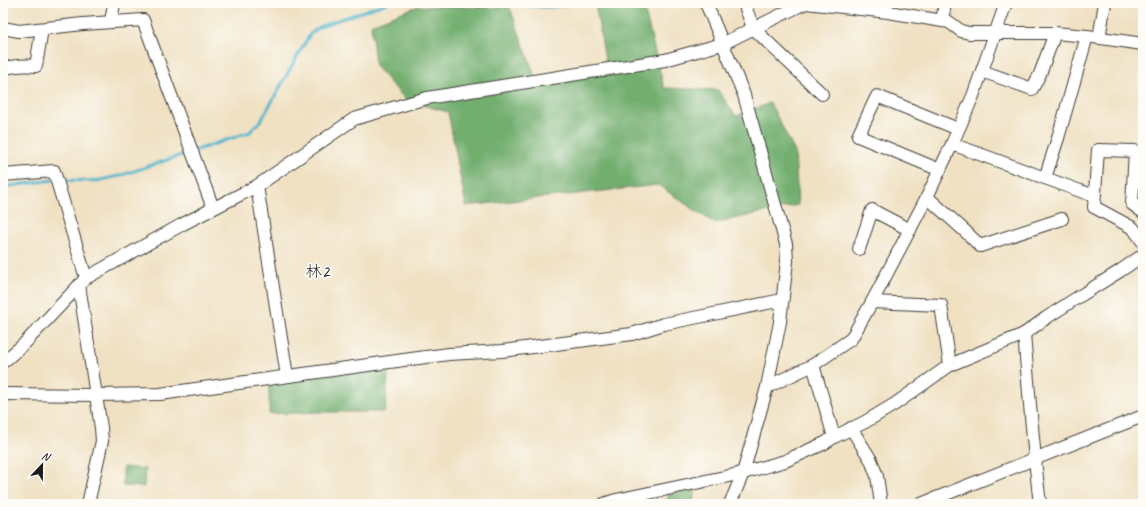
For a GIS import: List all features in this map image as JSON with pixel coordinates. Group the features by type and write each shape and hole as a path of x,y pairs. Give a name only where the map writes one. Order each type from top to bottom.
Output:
{"street":[{"path":"111,22 114,3"},
{"path":"706,3 744,95 786,244 787,261 780,322 767,387 743,473 730,504"},
{"path":"744,3 753,28 822,94"},
{"path":"3,362 23,345 83,281 213,208 256,186 354,119 427,98 665,60 722,44 806,3 851,6 949,22 961,31 969,34 1055,33 1143,44"},
{"path":"942,21 945,3"},
{"path":"767,387 813,365 851,339 910,230 952,144 973,96 1006,3"},
{"path":"1099,38 1105,3"},
{"path":"3,28 19,31 83,24 143,20 213,208"},
{"path":"3,69 22,65 36,66 42,29"},
{"path":"982,70 1032,89 1040,74 1055,33"},
{"path":"1045,178 1058,138 1086,36"},
{"path":"940,170 858,136 877,96 958,129"},
{"path":"952,144 1094,196"},
{"path":"1143,212 1132,204 1135,151 1098,150 1094,207 1122,221 1132,228 1143,242"},
{"path":"3,175 54,171 58,184 83,281 96,395 102,428 102,441 88,504"},
{"path":"256,186 286,376"},
{"path":"927,197 980,246 1062,219"},
{"path":"859,249 872,210 910,230"},
{"path":"604,504 624,498 743,473 785,461 825,443 895,404 950,365 1024,334 1059,309 1143,255"},
{"path":"3,394 160,394 449,354 502,352 632,334 664,324 782,300"},
{"path":"872,302 941,305 950,365"},
{"path":"1024,334 1030,391 1034,460 1040,504"},
{"path":"813,365 834,438"},
{"path":"921,504 1143,416"},
{"path":"852,428 871,460 877,476 882,504"}],"green space":[{"path":"595,3 643,3 664,88 718,90 736,116 770,103 795,152 798,205 714,223 658,185 466,206 448,112 407,101 375,66 371,24 418,6 510,8 536,79 607,71"},
{"path":"389,366 385,412 269,414 269,383"},
{"path":"123,467 145,469 144,487 123,486"},
{"path":"697,487 692,504 666,504 669,493"}],"waterway":[{"path":"194,151 250,132 262,119 310,34 321,26 387,3"},
{"path":"505,3 547,7 555,7 572,3"},
{"path":"60,180 96,181 119,176 188,153"},
{"path":"3,187 53,180"}],"district":[{"name":"林2","path":"317,271"}]}
